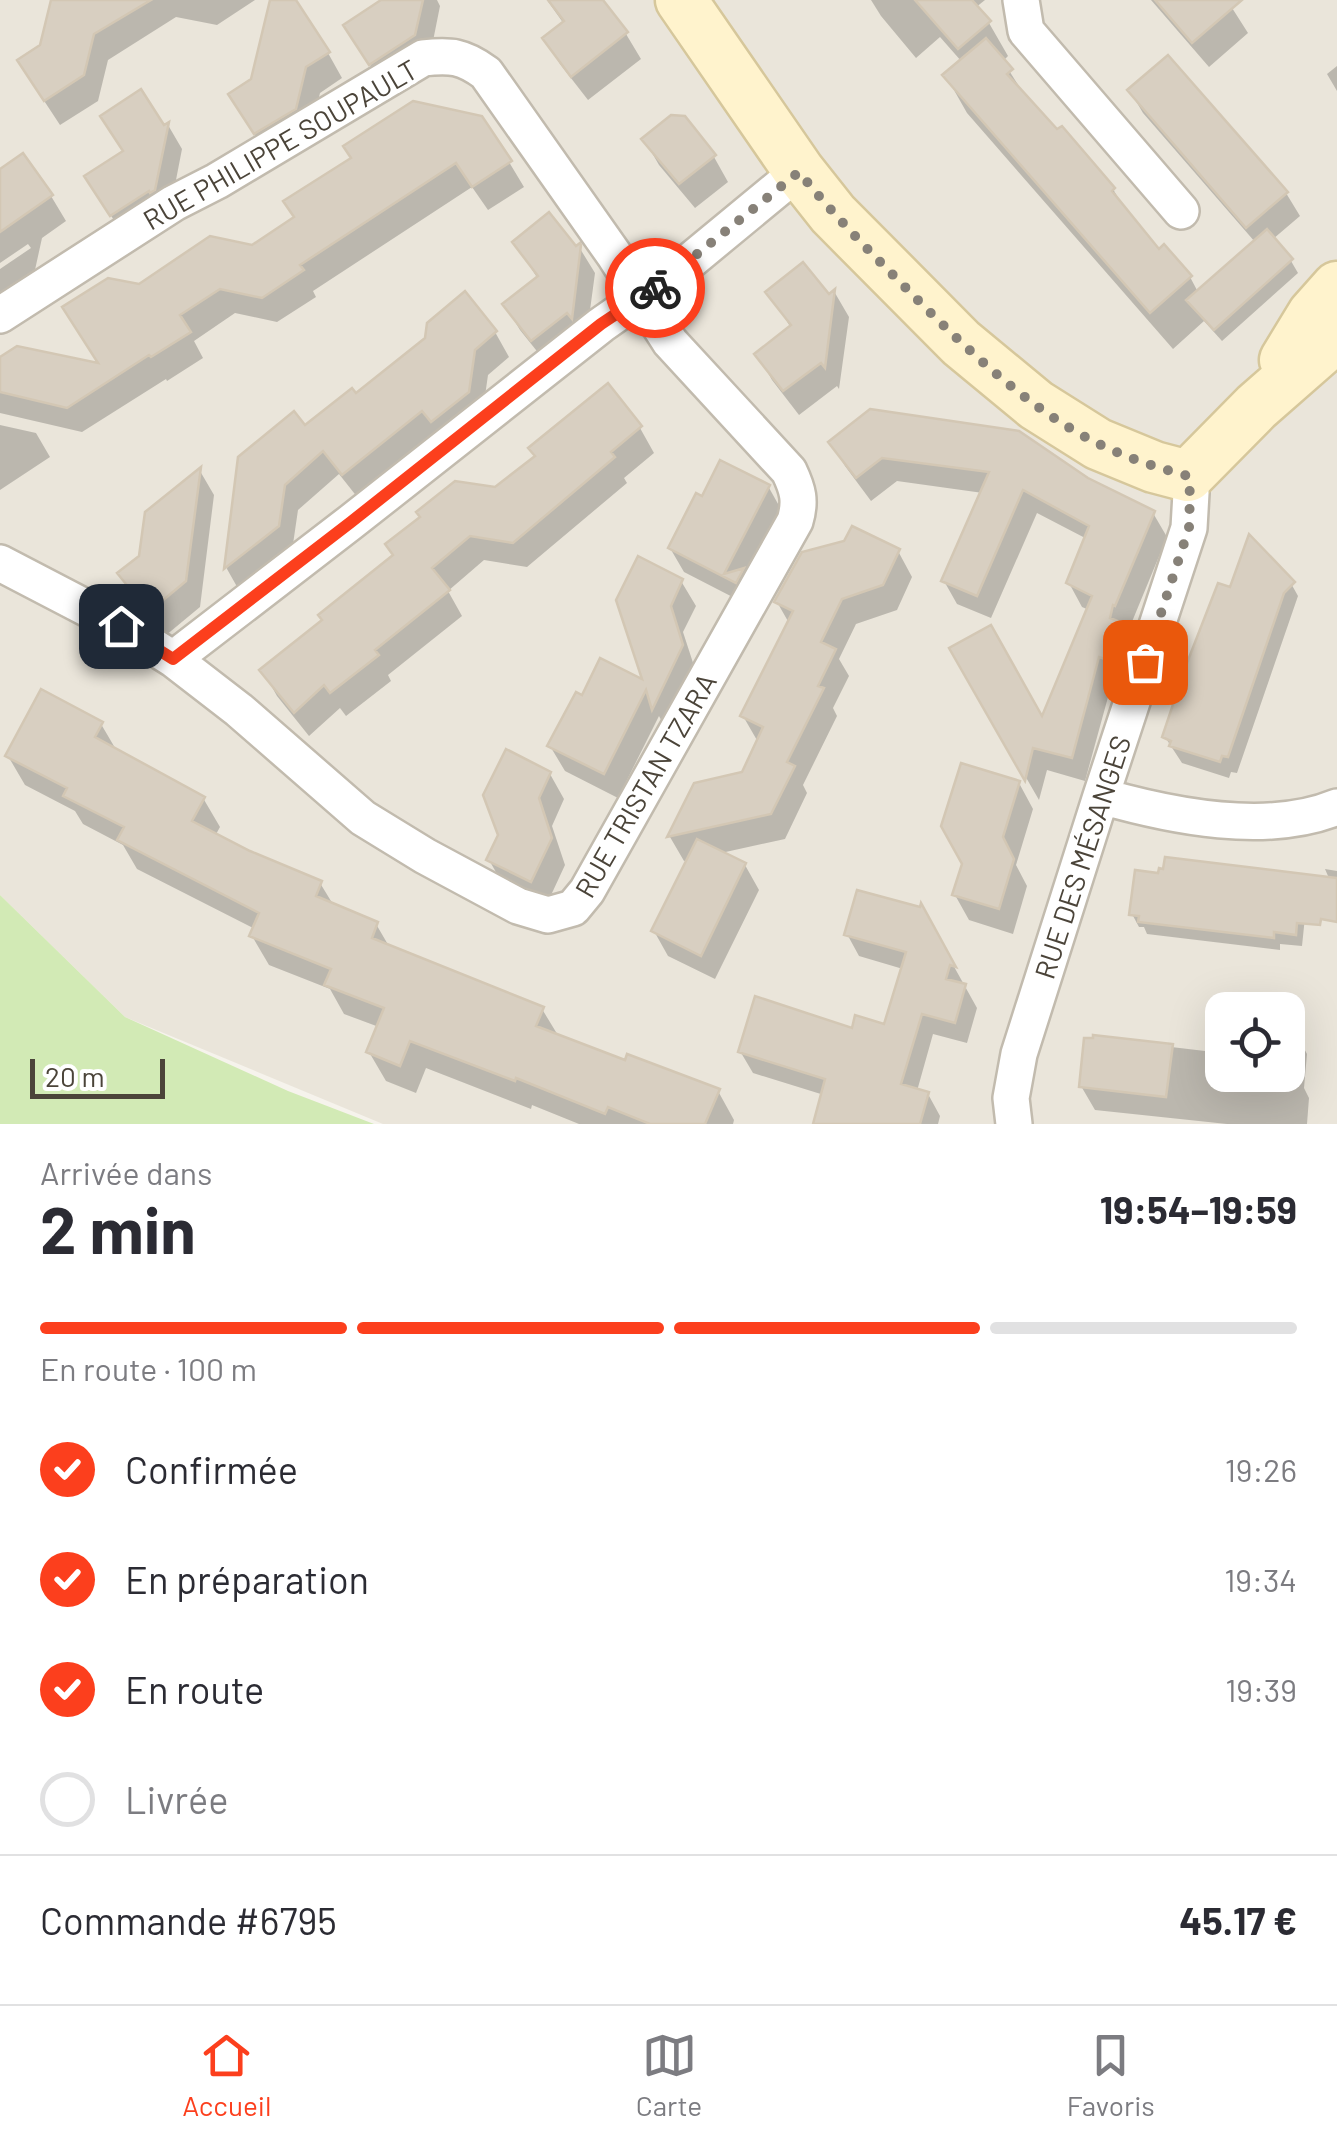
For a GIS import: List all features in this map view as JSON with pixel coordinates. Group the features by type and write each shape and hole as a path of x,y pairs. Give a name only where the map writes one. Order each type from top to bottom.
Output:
{"street":[{"path":"681,0 799,172 833,214 961,344 1036,405 1098,444 1188,476 1256,407 1337,336"},
{"path":"1021,0 1026,31 1181,212"},
{"name":"RUE PHILIPPE SOUPAULT","path":"0,314 174,203 423,58 439,56 470,61 486,73 615,256 640,299"},
{"path":"173,659 799,172"},
{"path":"1256,407 1313,314 1337,287"},
{"name":"RUE TRISTAN TZARA","path":"0,563 121,626 173,659 239,710 363,818 425,856 518,906 548,915 573,908 616,840 800,506 789,471 670,342 640,299"},
{"name":"RUE DES MÉSANGES","path":"1014,1124 1012,1098 1019,1054 1189,528 1188,476"},
{"path":"1100,796 1147,809 1230,820 1276,821 1337,807"}],"shaded area":[{"path":"0,0 1337,0 1337,1124 383,1124 125,1017 0,895"}],"green space":[{"path":"0,895 125,1017 288,1091 374,1124 0,1124"}],"building":[{"path":"51,0 151,0 94,34 84,75 44,101 17,60 40,45"},
{"path":"270,0 296,0 330,52 306,67 296,109 254,134 228,94 251,79"},
{"path":"381,0 423,0 415,35 369,65 343,25"},
{"path":"548,0 603,0 628,32 571,77 542,38 564,21"},
{"path":"915,0 972,0 991,21 958,49"},
{"path":"1155,0 1242,0 1192,43"},
{"path":"986,38 1013,69 1007,74 1057,129 1062,126 1115,188 1112,191 1159,249 1164,244 1192,276 1150,313 942,75"},
{"path":"1168,55 1288,192 1246,228 1127,90"},
{"path":"141,89 164,125 169,122 155,190 110,216 84,176 123,151 100,116"},
{"path":"413,101 482,116 512,161 472,187 456,163 300,265 304,270 262,298 220,289 180,315 191,332 67,408 0,392 0,357 17,346 98,363 62,307 108,278 139,284 210,236 252,245 294,217 283,201 351,158 343,146"},
{"path":"671,115 685,116 716,155 679,184 641,139"},
{"path":"23,153 53,195 0,232 0,169"},
{"path":"549,212 576,246 581,245 572,319 567,313 531,341 502,304 538,276 512,242"},
{"path":"1267,229 1293,259 1214,330 1186,300"},
{"path":"803,262 829,294 835,289 825,368 821,363 783,391 754,354 791,325 765,292"},
{"path":"465,291 497,331 475,350 469,392 431,422 422,411 342,475 323,451 285,485 279,526 224,569 238,457 294,411 305,425 352,388 356,393 425,338 427,323"},
{"path":"608,383 642,426 611,452 615,457 513,543 470,536 432,568 450,590 375,650 379,655 330,693 324,685 294,713 259,670 322,620 318,615 393,555 385,544 420,517 416,512 455,481 495,487 535,456 528,448"},
{"path":"870,409 1019,431 1088,478 1155,511 1113,605 1110,618 1120,622 1105,659 1099,657 1072,758 1033,748 1025,781 949,648 991,625 1042,716 1092,596 1066,583 1089,526 1023,490 977,596 941,581 989,472 882,458 856,478 828,442"},
{"path":"720,460 770,485 724,574 744,568 736,583 668,548 696,493 702,496"},
{"path":"201,467 186,581 149,612 117,573 139,556 145,512"},
{"path":"852,526 900,549 883,585 842,599 821,642 836,649 818,686 824,688 787,762 795,766 771,814 667,837 694,783 742,772 763,727 740,716 793,611 774,602 802,552 844,541"},
{"path":"1249,534 1295,582 1284,593 1228,757 1222,756 1220,762 1169,746 1171,741 1162,737 1218,583 1230,587"},
{"path":"638,556 683,579 671,606 683,645 652,710 646,690 604,774 547,746 576,692 582,695 600,658 642,679 616,600"},
{"path":"41,689 103,722 95,737 205,797 192,821 322,881 316,896 378,922 372,938 544,1007 536,1026 625,1060 627,1054 720,1089 705,1124 650,1124 608,1107 605,1114 410,1041 400,1066 366,1052 384,1008 324,985 331,969 249,936 259,913 117,840 124,827 63,796 67,788 5,756"},
{"path":"506,749 551,772 539,798 552,838 531,882 486,860 498,835 483,795"},
{"path":"961,763 1020,781 1003,837 1014,859 999,909 952,895 962,864 941,826"},
{"path":"697,839 746,863 701,956 651,931"},
{"path":"1165,857 1337,878 1337,922 1321,919 1320,925 1297,923 1296,935 1274,932 1274,938 1138,922 1139,916 1129,915 1135,870 1158,873"},
{"path":"857,890 920,907 921,903 956,967 950,965 946,979 966,984 955,1023 922,1014 901,1084 929,1092 920,1124 813,1124 825,1079 738,1052 755,996 852,1028 855,1015 884,1024 906,952 844,935"},
{"path":"1093,1035 1173,1044 1166,1097 1079,1087 1084,1038"}],"way so far":[{"path":"655,288 799,172 833,214 961,344 1036,405 1098,444 1188,476 1189,528 1145,662"}],"route":[{"path":"121,626 173,659 601,324 655,288"}]}
